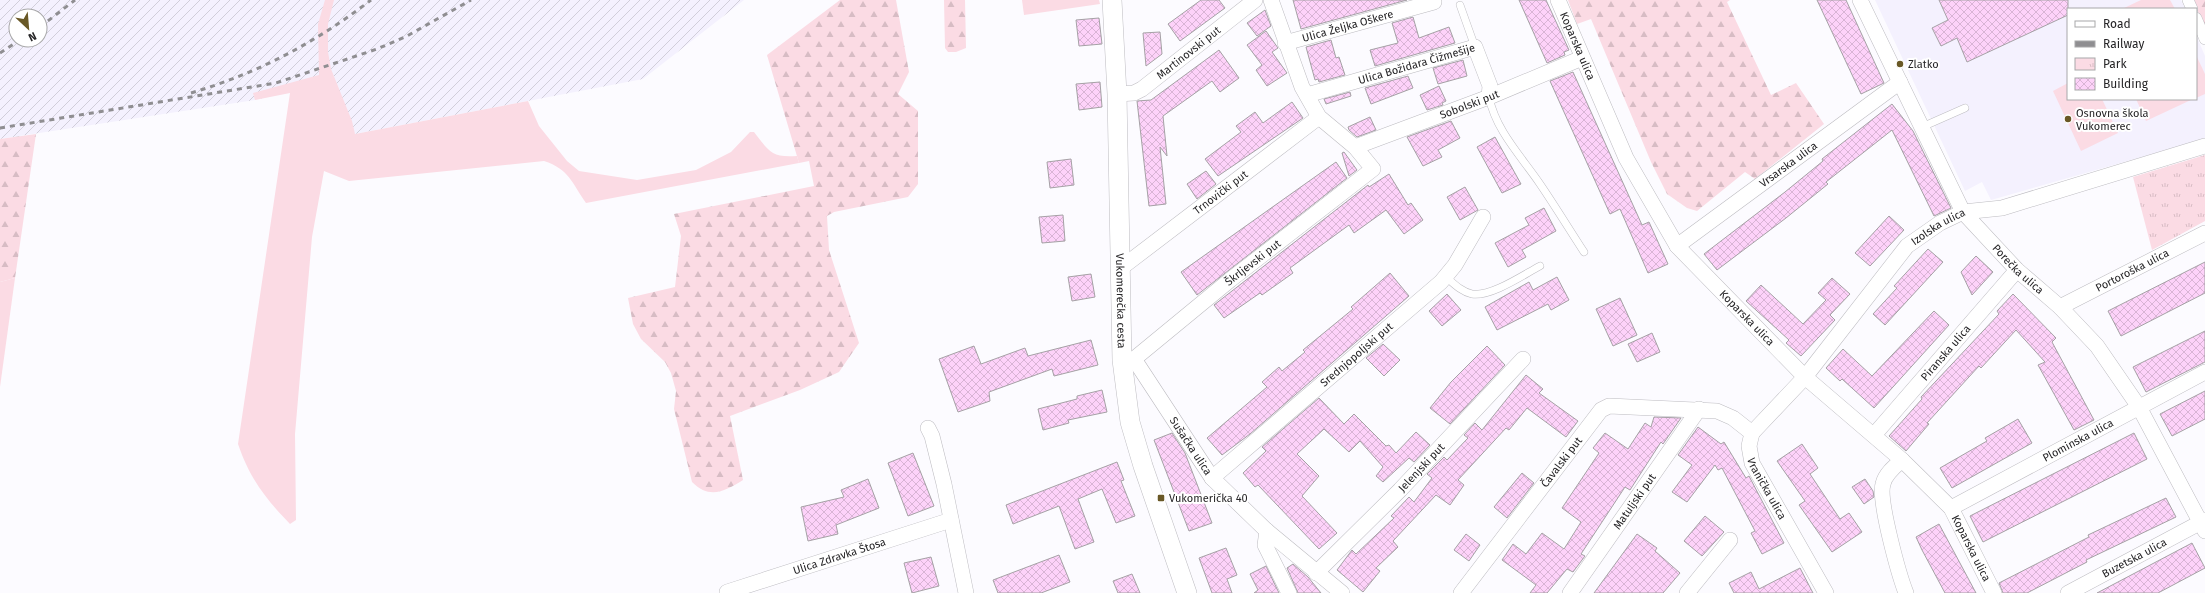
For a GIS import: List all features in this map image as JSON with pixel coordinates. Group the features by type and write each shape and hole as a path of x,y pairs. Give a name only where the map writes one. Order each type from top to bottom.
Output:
{"street":[{"name":"Vukomerečka cesta","path":"1112,0 1117,94 1121,268 1128,360 1130,422 1143,466 1187,593"},
{"name":"Martinovski put","path":"1117,94 1134,93 1142,88 1255,0"},
{"path":"1271,0 1285,43 1307,95 1319,117 1355,147"},
{"name":"Koparska ulica","path":"1558,0 1626,158 1677,246 1805,377 1902,460 1951,508 1994,593"},
{"name":"Porečka ulica","path":"1860,0 1962,212 2017,270 2060,307 2097,346 2138,407 2203,525"},
{"name":"Ulica Željka Oškere","path":"1285,43 1434,2"},
{"path":"2197,20 2205,39"},
{"name":"Ulica Božidara Čižmešije","path":"1307,95 1475,47 1490,86 1489,97"},
{"name":"Sobolski put","path":"1355,147 1489,97 1582,58"},
{"name":"Vrsarska ulica","path":"1677,246 1900,82"},
{"name":"Trnovički put","path":"1121,268 1319,117"},
{"name":"Izolska ulica","path":"1752,433 1805,377 1907,246 1940,223 1962,212 2002,208 2205,146"},
{"name":"Škrljevski put","path":"1128,360 1373,169 1355,147"},
{"name":"Srednjopoljski put","path":"1212,478 1446,277 1455,265 1483,217"},
{"name":"Portoroška ulica","path":"2060,307 2205,233"},
{"name":"Piranska ulica","path":"1874,435 2017,270"},
{"name":"Jelenjski put","path":"1316,573 1400,490 1523,359"},
{"name":"Sušačka ulica","path":"1128,360 1212,478 1267,531 1342,593"},
{"name":"Plominska ulica","path":"1951,508 2205,372"},
{"name":"Čavalski put","path":"1461,593 1507,535 1601,410 1609,406 1699,409"},
{"path":"1699,409 1717,412 1733,418 1752,433"},
{"name":"Matuljski put","path":"1570,593 1699,409"},
{"path":"928,428 932,436 966,593"},
{"name":"Vranička ulica","path":"1752,433 1749,446 1752,463 1826,593"},
{"path":"1902,460 1889,472 1883,483 1882,496 1892,545 1906,593"},
{"name":"Ulica Zdravka Štosa","path":"727,592 951,520"},
{"name":"Buzetska ulica","path":"2068,593 2203,525"},
{"path":"1267,531 1265,545 1289,593"},
{"path":"1686,593 1730,540"}],"lane":[{"path":"1460,5 1475,47"},
{"path":"1489,97 1492,111 1499,128 1540,184 1584,252"},
{"path":"1922,127 1965,108"},
{"path":"1446,277 1459,289 1471,294 1482,294 1540,266"}],"shaded area":[{"path":"0,0 744,0 643,79 355,134 328,82 255,100 0,139"},
{"name":"Osnovna škola Vukomerec","path":"1875,0 2181,0 2185,8 2067,8 2067,100 2197,100 2197,37 2205,56 2205,139 1991,200 1982,182 1965,191"}],"green space":[{"path":"325,0 334,0 328,24 328,52 331,69 352,121 355,134 528,101 539,126 567,161 579,171 637,180 696,170 731,152 750,132 754,132 771,152 781,156 797,156 799,163 586,203 565,173 552,164 544,161 349,181 324,171 312,237 295,434 296,520 290,524 273,505 253,478 238,444 290,93 255,100 253,93 319,75 318,24"},
{"path":"840,0 896,0 909,72 898,94 918,111 918,184 908,197 834,212 827,216 829,250 859,343 839,372 800,390 730,416 743,480 718,492 705,491 692,482 674,409 676,391 671,373 665,362 641,339 633,324 628,298 675,287 681,236 674,214 814,186 809,161 799,163 767,55"},
{"path":"944,0 965,0 966,48 956,52 948,52 945,48"},
{"path":"1022,0 1099,0 1100,4 1024,15"},
{"path":"1568,0 1730,0 1727,2 1771,95 1796,83 1824,124 1755,179 1745,172 1697,211 1687,208 1667,194 1651,162 1591,19 1577,24"},
{"path":"2141,0 2170,0 2174,8 2124,8"},
{"path":"2193,0 2205,0 2205,28 2197,8"},
{"path":"2197,57 2205,74 2205,94 2197,98"},
{"path":"2067,84 2067,100 2102,100 2118,133 2081,151 2053,91"},
{"path":"2136,100 2191,100 2146,121"},
{"path":"36,134 15,278 0,282 0,139"},
{"path":"2205,155 2205,221 2152,250 2133,177"},
{"path":"15,278 0,387 0,282"}],"building":[{"path":"1201,0 1219,0 1225,8 1180,41 1168,24"},
{"path":"1293,0 1407,0 1301,29"},
{"path":"1519,0 1546,0 1569,50 1564,52 1565,55 1547,63"},
{"path":"1817,0 1846,0 1884,83 1861,94"},
{"path":"1939,0 2068,0 2067,15 1967,62 1957,38 1941,46 1932,28 1948,20"},
{"path":"1265,10 1271,26 1257,36 1247,23"},
{"path":"1413,17 1419,38 1449,27 1455,43 1375,66 1370,50 1398,43 1392,23"},
{"path":"1099,18 1102,44 1079,46 1076,20"},
{"path":"1266,31 1278,48 1272,52 1287,73 1267,86 1256,70 1262,65 1247,45"},
{"path":"1160,32 1162,54 1146,66 1143,33"},
{"path":"1331,40 1336,58 1339,57 1345,75 1319,82 1318,79 1315,80 1306,47"},
{"path":"1219,50 1239,78 1220,92 1212,81 1163,116 1167,156 1160,147 1166,204 1149,206 1137,101 1151,100"},
{"path":"1463,60 1467,76 1438,84 1433,68"},
{"path":"1573,72 1642,225 1649,222 1668,264 1648,273 1620,209 1610,214 1550,81"},
{"path":"1408,76 1413,88 1371,104 1365,88"},
{"path":"1100,82 1102,107 1079,110 1076,84"},
{"path":"1439,86 1446,101 1442,103 1443,105 1427,110 1420,95"},
{"path":"1350,92 1351,96 1326,104 1324,99"},
{"path":"1292,102 1303,118 1218,176 1205,159 1241,132 1236,126 1255,112 1263,123"},
{"path":"1892,104 1913,131 1951,208 1934,216 1892,130 1826,182 1828,184 1786,218 1717,270 1704,254 1785,192 1823,161 1822,159"},
{"path":"1370,117 1376,130 1357,137 1349,130 1348,127"},
{"path":"1451,121 1460,138 1438,150 1442,157 1423,166 1407,137"},
{"path":"1495,137 1521,184 1502,193 1477,147"},
{"path":"1344,152 1357,170 1349,176 1342,153"},
{"path":"1071,159 1074,185 1050,188 1047,162"},
{"path":"1336,162 1347,178 1197,295 1181,272"},
{"path":"1206,171 1216,184 1197,199 1187,184"},
{"path":"1389,174 1408,205 1411,203 1423,220 1404,234 1386,210 1354,233 1349,225 1290,268 1293,273 1262,295 1260,293 1224,318 1214,305 1368,185 1369,187"},
{"path":"1465,187 1478,210 1460,220 1447,197"},
{"path":"1544,208 1556,231 1522,250 1526,257 1508,267 1495,243 1529,225 1525,218"},
{"path":"1063,215 1065,241 1042,243 1039,217"},
{"path":"1889,216 1904,230 1870,266 1855,253"},
{"path":"1928,249 1943,262 1885,325 1873,314 1897,288 1894,286"},
{"path":"1976,256 1993,272 1972,295 1961,272"},
{"path":"2205,262 2205,293 2121,336 2108,311"},
{"path":"1390,273 1409,296 1250,434 1222,455 1207,438 1267,387 1262,382 1279,367 1282,371 1305,352 1303,350 1353,309 1351,307"},
{"path":"1091,274 1095,297 1072,301 1068,277"},
{"path":"1557,277 1569,300 1551,310 1548,304 1497,330 1485,307 1529,282 1533,290"},
{"path":"1832,278 1850,294 1830,315 1835,320 1801,356 1786,343 1789,340 1746,301 1761,285 1803,324 1826,300 1818,293"},
{"path":"1447,294 1461,310 1442,326 1429,311"},
{"path":"2013,294 2056,338 2052,342 2094,420 2074,430 2038,365 2045,362 2016,330 1981,368 1979,366 1927,423 1929,424 1906,451 1889,436 1922,399 1921,397 1999,314 1997,311"},
{"path":"1620,298 1637,335 1613,346 1596,309"},
{"path":"1934,311 1949,325 1874,408 1842,379 1840,381 1826,368 1843,349 1872,376"},
{"path":"2205,331 2205,362 2146,392 2133,367"},
{"path":"1652,333 1660,352 1637,362 1628,344"},
{"path":"1091,340 1098,365 1054,376 1052,369 989,392 990,401 958,412 939,359 974,346 981,364 1025,348 1028,356"},
{"path":"1383,344 1400,360 1384,376 1366,358"},
{"path":"1487,346 1505,365 1450,424 1430,408 1451,382"},
{"path":"1526,375 1543,389 1539,393 1578,421 1566,437 1527,408 1509,430 1506,428 1458,480 1464,485 1450,505 1436,495 1393,541 1398,547 1376,568 1380,571 1363,592 1337,570 1352,550 1356,554 1394,518 1391,516 1409,497 1414,502 1432,478 1427,474 1444,457 1447,460 1468,438 1464,435 1475,423 1482,430"},
{"path":"1102,390 1107,412 1068,420 1069,423 1043,430 1038,409 1077,399 1077,396"},
{"path":"2205,391 2205,419 2172,436 2160,414"},
{"path":"1319,398 1344,424 1354,414 1386,446 1389,445 1396,453 1416,432 1430,445 1414,462 1409,458 1383,482 1376,476 1383,467 1360,441 1349,452 1324,429 1297,454 1319,476 1302,496 1337,533 1319,549 1258,485 1255,487 1243,473 1266,451 1262,447"},
{"path":"1654,417 1681,418 1663,444 1661,442 1630,490 1625,487 1581,554 1585,556 1573,572 1567,569 1547,593 1530,593 1536,585 1502,560 1513,544 1526,554 1542,533 1564,549 1581,522 1562,508 1599,453 1593,448 1605,433 1628,449 1645,423 1651,427"},
{"path":"2018,419 2032,443 1952,488 1940,468 1987,441 1985,438"},
{"path":"1698,427 1721,444 1724,442 1746,478 1749,476 1784,543 1762,554 1751,533 1755,531 1722,468 1718,470 1715,465 1687,502 1672,492 1692,465 1678,455"},
{"path":"1172,433 1185,453 1212,523 1189,531 1154,440"},
{"path":"2134,433 2147,459 1983,542 1970,516"},
{"path":"1802,444 1818,468 1810,474 1840,519 1849,513 1862,532 1832,552 1799,505 1805,501 1777,461"},
{"path":"913,453 934,506 908,516 888,463"},
{"path":"1117,462 1124,480 1121,481 1135,516 1116,523 1102,489 1078,499 1094,542 1075,549 1059,506 1013,524 1006,505"},
{"path":"1522,473 1534,483 1507,518 1494,507"},
{"path":"868,479 879,508 836,525 838,534 808,541 801,507 844,497 841,490"},
{"path":"1865,479 1873,491 1874,497 1864,504 1852,487"},
{"path":"2166,498 2176,517 2086,560 2087,562 2027,593 2003,593 1999,583 2089,537 2088,535"},
{"path":"1705,516 1724,532 1702,556 1684,541"},
{"path":"1939,524 1976,593 1945,593 1916,537"},
{"path":"1466,534 1480,545 1469,561 1454,550"},
{"path":"1637,534 1657,548 1655,551 1680,573 1663,593 1594,593"},
{"path":"2192,543 2205,568 2158,593 2097,593"},
{"path":"1226,548 1237,575 1227,579 1232,593 1212,593 1199,558"},
{"path":"1059,555 1070,582 1041,593 998,593 993,580"},
{"path":"931,557 939,586 912,593 904,563"},
{"path":"1293,564 1308,577 1321,593 1298,593 1287,568"},
{"path":"1266,566 1279,593 1254,593 1258,590 1250,574"},
{"path":"1800,568 1813,593 1734,593 1729,583 1751,572 1759,589"},
{"path":"1132,574 1140,593 1118,593 1113,581"}],"railway":[{"path":"48,21 75,0"},
{"path":"191,93 240,76 285,55 329,30 371,0"},
{"path":"0,128 276,83 377,49 407,36 471,0"},
{"path":"0,53 8,48"}],"place":[{"name":"Zlatko","path":"1900,64"},
{"name":"Osnovna škola Vukomerec","path":"2068,119"},
{"name":"Vukomerička 40","path":"1161,498"}]}
